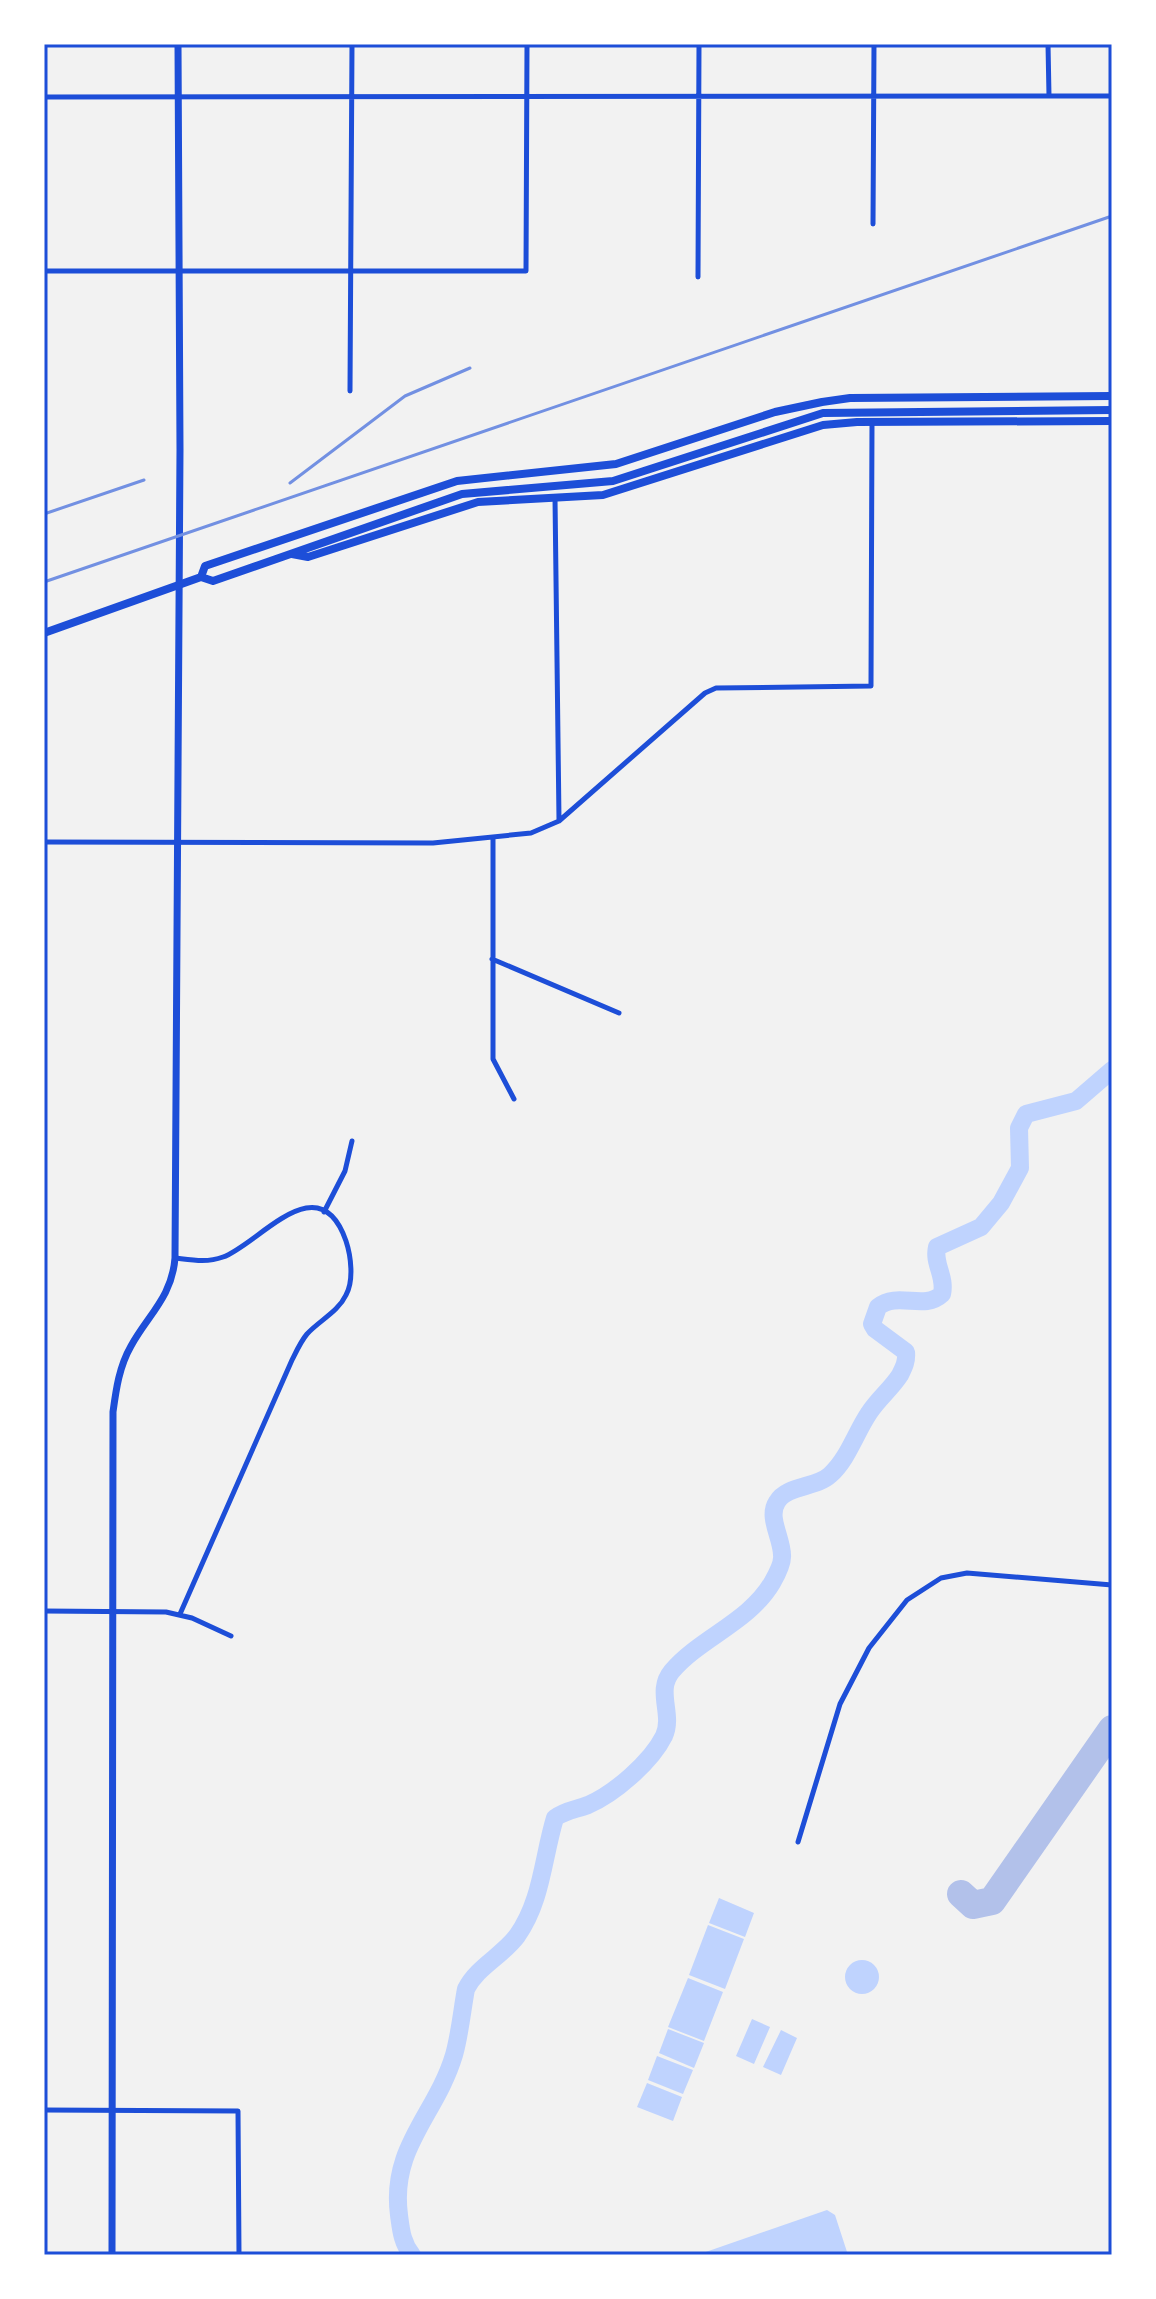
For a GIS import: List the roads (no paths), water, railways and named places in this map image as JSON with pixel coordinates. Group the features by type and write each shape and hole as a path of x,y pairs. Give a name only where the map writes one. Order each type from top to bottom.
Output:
{"main road":[{"path":"201,577 205,566 433,487 487,476 616,464 775,412 822,402 850,398 1112,396"},
{"path":"44,633 201,577 213,581 462,494 613,481 823,413 1112,410"},
{"path":"291,554 308,557 478,502 603,495 695,467 792,432 840,423 1112,421"}],"street":[{"path":"112,2255 113,1412 119,1376 131,1345 167,1294 175,1258 178,44"},
{"path":"350,391 352,44"},
{"path":"44,271 526,271 527,44"},
{"path":"698,277 699,44"},
{"path":"873,224 874,44"},
{"path":"1048,44 1049,96"},
{"path":"44,97 1112,96"},
{"path":"44,842 433,843 531,833 559,821 705,693 716,688 871,686 872,421"},
{"path":"555,497 559,821"},
{"path":"493,838 493,1059 514,1099"},
{"path":"492,959 619,1013"},
{"path":"324,1212 345,1171 352,1141"},
{"path":"175,1258 207,1262 223,1257 295,1210 313,1208 324,1212 343,1233 349,1251 348,1293 339,1306 305,1335 180,1614"},
{"path":"798,1842 840,1704 869,1648 907,1600 941,1578 967,1573 1112,1585"},
{"path":"44,1611 180,1614 231,1636"},
{"path":"44,2110 238,2111 239,2255"}],"water":[{"path":"719,1898 754,1913 745,1937 709,1923"},
{"path":"708,1925 744,1939 725,1989 689,1975"},
{"path":"862,1960 874,1965 879,1977 874,1989 862,1994 850,1989 845,1977 850,1965"},
{"path":"688,1978 723,1992 704,2041 668,2027"},
{"path":"752,2019 770,2027 754,2064 736,2056"},
{"path":"668,2029 704,2043 694,2068 659,2053"},
{"path":"781,2030 797,2038 781,2075 763,2067"},
{"path":"657,2056 693,2070 683,2094 648,2080"},
{"path":"647,2083 682,2097 673,2121 637,2107"},
{"path":"827,2210 835,2215 848,2255 697,2255"}],"waterway":[{"path":"412,2255 401,2231 398,2191 401,2170 454,2055 466,1989 476,1974 517,1936 532,1908 555,1818 598,1800 641,1766 658,1746 667,1728 665,1686 672,1671 683,1659 751,1609 772,1583 782,1558 774,1514 777,1502 788,1492 824,1479 836,1469 869,1413 904,1367 906,1352 872,1324 878,1307 894,1301 927,1301 942,1294 937,1247 981,1227 1001,1203 1020,1168 1019,1128 1026,1114 1076,1101 1112,1070"}],"railway":[{"path":"44,582 1112,216"},
{"path":"290,483 405,396 470,368"},
{"path":"44,514 144,480"}]}
